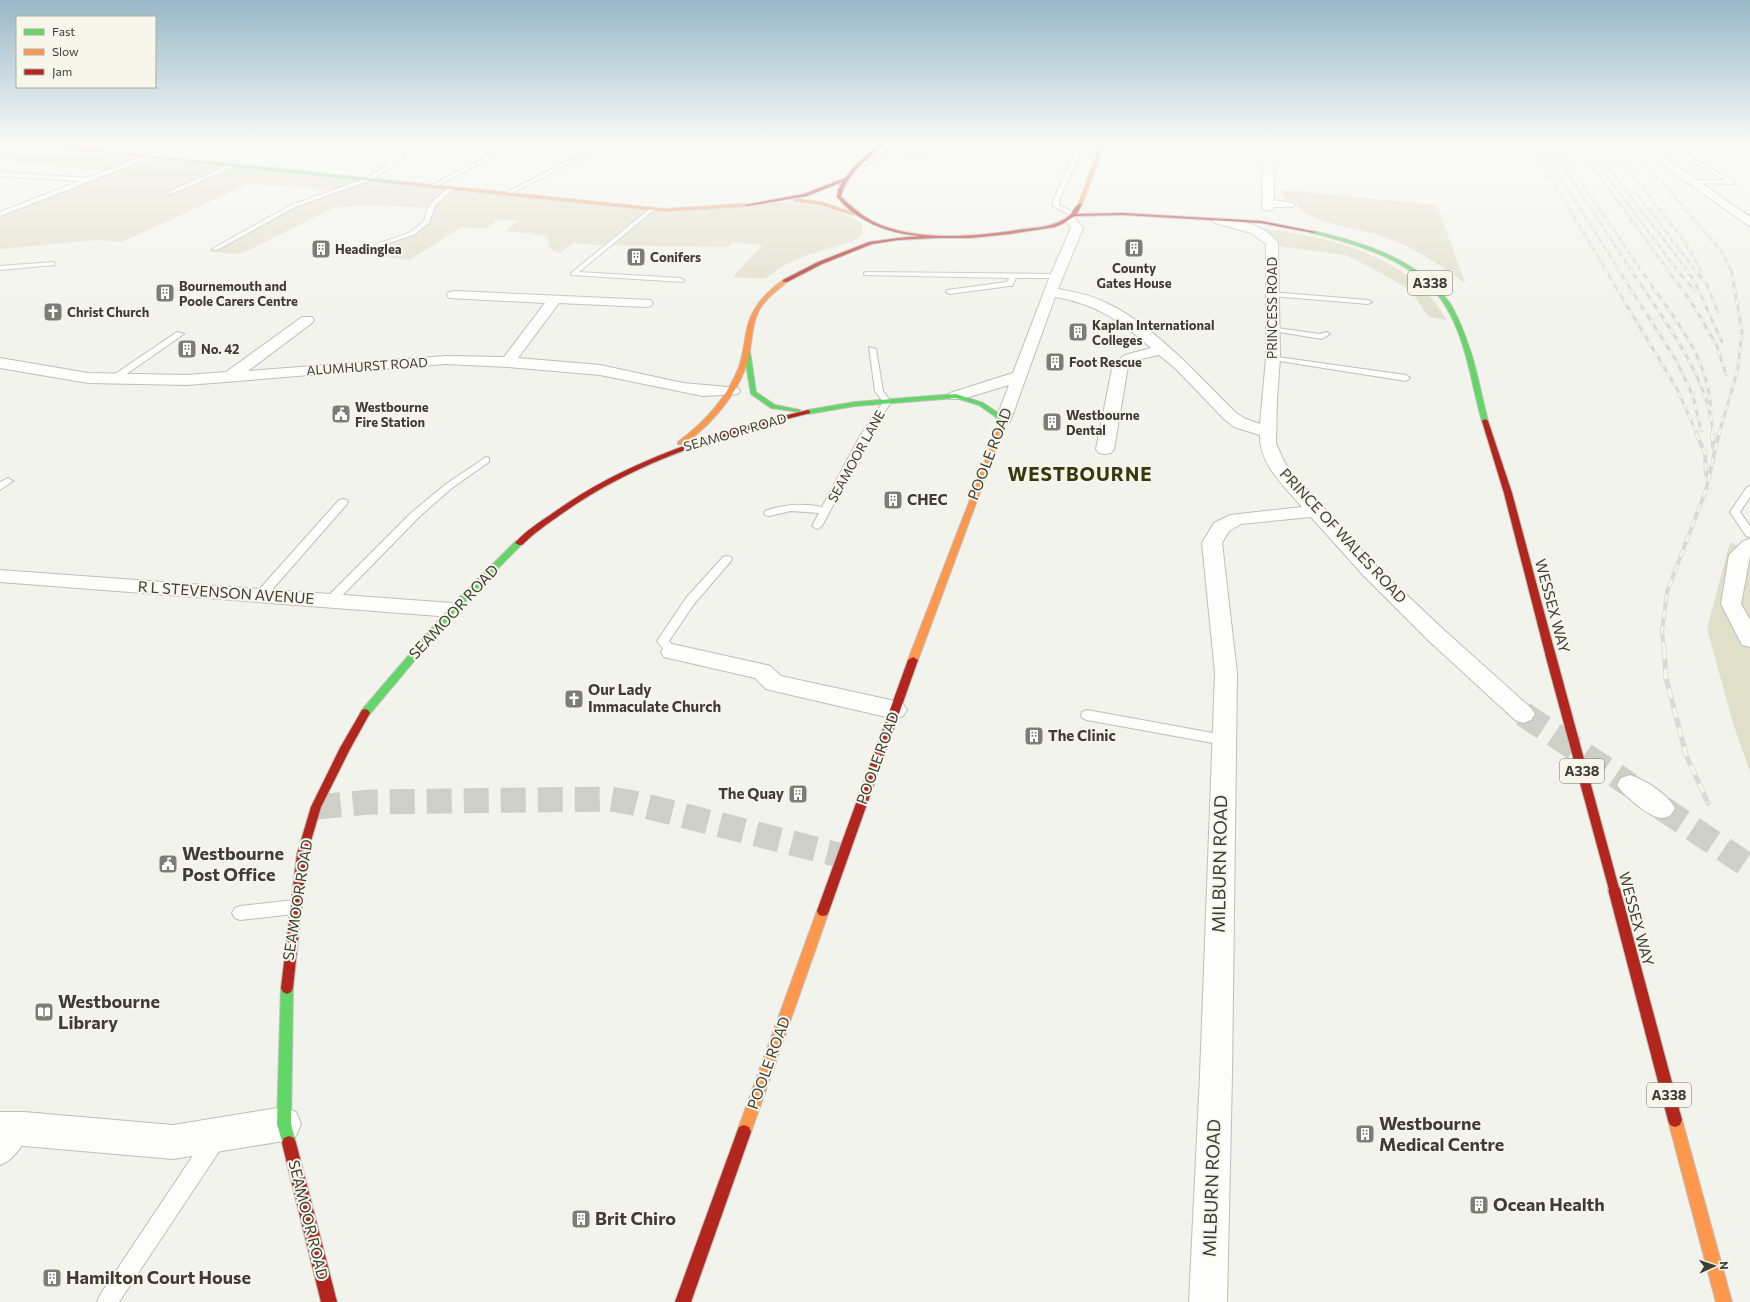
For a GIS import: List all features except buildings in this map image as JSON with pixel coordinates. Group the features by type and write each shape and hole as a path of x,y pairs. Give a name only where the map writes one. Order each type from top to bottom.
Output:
{"main road":[{"path":"601,204 652,209 711,208 746,204"},
{"path":"819,204 854,214 901,231 936,237"},
{"path":"844,204 854,214"},
{"path":"1072,217 1078,204"},
{"name":"A338","path":"1138,205 1261,222"},
{"name":"WESSEX WAY","path":"936,237 978,238 1045,227 1072,217 1123,214 1219,221 1261,222 1327,235 1379,252 1398,261 1428,282 1447,303 1468,352 1481,407 1508,493 1724,1302"},
{"path":"867,219 876,226 878,232 874,242"},
{"name":"SEAMOOR ROAD","path":"662,454 691,436 723,405 732,391 747,351 752,318 770,293 783,283 809,268 874,242 902,238 936,237"},
{"name":"SEAMOOR ROAD","path":"747,351 753,393 773,408 807,412"},
{"name":"SEAMOOR ROAD","path":"329,1302 284,1124 287,979 294,907 302,854 316,808 345,748 365,713 452,610 523,539 569,503 618,474 662,454 729,433 807,412 887,402 956,396 981,404 1004,419"},
{"name":"POOLE ROAD","path":"683,1302 929,616 1004,419"}],"street":[{"path":"1267,204 1267,206 1289,205"},
{"path":"1724,204 1750,222"},
{"name":"POOLE ROAD","path":"1004,419 1056,276 1077,228 1072,217"},
{"name":"PRINCESS ROAD","path":"1219,221 1242,226 1262,234 1272,243 1273,358 1269,400 1269,432"},
{"path":"1051,292 1081,297 1099,304 1133,325 1164,350 1230,416 1240,423 1269,432"},
{"path":"454,295 646,303"},
{"path":"508,362 555,299"},
{"path":"231,376 308,320"},
{"path":"1105,449 1121,364 1126,360 1148,352 1164,350"},
{"name":"ALUMHURST ROAD","path":"0,363 88,378 187,380 446,360 508,362 600,370 634,376 683,388 703,391 732,391"},
{"name":"SEAMOOR ROAD","path":"956,396 1020,376"},
{"name":"PRINCE OF WALES ROAD","path":"1269,432 1268,443 1273,458 1281,472 1316,511 1370,570 1436,635 1523,714"},
{"name":"MILBURN ROAD","path":"1208,1302 1216,1083 1226,673 1212,543 1222,526 1237,519 1316,511"},
{"path":"1750,545 1739,555 1731,604 1750,640"},
{"name":"R L STEVENSON AVENUE","path":"0,576 452,610"},
{"path":"672,652 762,672 774,683 895,710"},
{"path":"1630,785 1662,808"},
{"path":"12,1129 174,1142 284,1124"}],"lane":[{"path":"0,214 27,204"},
{"path":"215,249 299,204"},
{"path":"366,254 381,244 411,234 427,222 430,208 433,204"},
{"path":"1056,204 1056,206 1072,217"},
{"path":"652,209 573,274 680,280"},
{"path":"0,268 53,264"},
{"path":"866,274 1056,276"},
{"path":"950,292 1009,284 1014,276"},
{"path":"1272,294 1368,302"},
{"path":"1273,329 1322,337 1326,334"},
{"path":"115,378 180,334"},
{"path":"872,349 879,391 887,402"},
{"path":"1273,358 1406,378"},
{"name":"SEAMOOR LANE","path":"817,526 865,436 887,402"},
{"path":"330,601 416,514 449,486 486,460"},
{"path":"0,487 8,481"},
{"path":"1750,489 1735,512 1750,534"},
{"path":"260,596 343,502"},
{"name":"SEAMOOR LANE","path":"769,513 779,509 797,506 826,511"},
{"path":"672,652 663,642 690,601 727,558"},
{"path":"1088,715 1224,740"},
{"path":"240,913 294,907"},
{"path":"0,1156 12,1129"},
{"path":"107,1302 219,1134"}],"green space":[{"path":"26,204 205,204 122,242 98,240 0,249 0,214"},
{"path":"299,204 604,204 664,210 729,204 798,204 817,206 841,213 862,224 862,235 853,241 807,255 783,266 765,279 733,277 762,245 734,242 729,247 594,245 574,243 560,253 550,249 547,236 505,231 519,221 499,219 485,229 462,227 409,260 366,254 381,244 411,234 427,223 430,208 367,205 333,208 241,254 208,252"},
{"path":"1298,204 1437,205 1465,283 1427,257 1396,241 1316,218 1299,208"},
{"path":"1256,228 1293,233 1330,241 1366,253 1383,261 1399,270 1420,286 1432,299 1447,320 1429,317 1410,290 1346,255 1282,247 1267,234"},
{"path":"1730,542 1750,552 1750,772 1733,723 1707,629"}],"tunnel":[{"path":"1523,714 1630,785"},
{"path":"316,807 370,802 610,799 634,803 843,856"},
{"path":"1662,808 1750,867"}],"railway":[{"path":"1566,204 1606,270"},
{"path":"1577,204 1619,270"},
{"path":"1588,204 1631,270"},
{"path":"1596,204 1641,270"},
{"path":"1620,204 1668,270"},
{"path":"1628,204 1677,270"},
{"path":"1637,204 1687,270"},
{"path":"1645,204 1695,270"},
{"path":"1655,204 1684,241 1700,270"},
{"path":"1681,204 1721,251 1731,270"},
{"path":"1605,269 1677,389 1697,434"},
{"path":"1618,269 1676,360 1693,396 1701,431"},
{"path":"1630,269 1682,347 1703,391 1710,413 1713,434"},
{"path":"1640,269 1675,318 1696,353 1709,391 1711,411"},
{"path":"1667,269 1692,303 1717,346 1726,375"},
{"path":"1676,269 1695,291"},
{"path":"1686,269 1695,282 1722,342"},
{"path":"1694,269 1707,285 1718,312"},
{"path":"1719,434 1738,369 1742,331 1731,269"},
{"path":"1696,433 1705,453 1706,475"},
{"path":"1712,433 1713,447"},
{"path":"1664,650 1662,631 1667,592 1706,490 1719,433"},
{"path":"1664,649 1666,678 1686,755 1708,803"}],"traffic: fast":[{"path":"1314,232 1351,242 1387,256 1419,275 1434,288 1449,306 1461,334 1468,353 1485,421"},
{"path":"747,352 753,393 773,407 798,411"},
{"path":"808,412 855,404 956,396 981,404 1004,419 1000,430"},
{"path":"365,713 452,610 519,543"},
{"path":"287,988 284,1124 289,1143"}],"traffic: slow":[{"path":"604,204 664,210 747,205"},
{"path":"821,204 854,214"},
{"path":"680,443 710,418 725,399 743,365 750,326 757,308 765,298 785,281"},
{"path":"913,660 1000,430"},
{"path":"744,1132 823,911"},
{"path":"1675,1120 1724,1302"}],"traffic: jam":[{"path":"747,205 754,204"},
{"path":"846,204 865,219 893,230 912,234 952,237 971,237 1010,233 1054,226 1072,217 1080,204"},
{"path":"1074,215 1123,214 1261,222 1314,232"},
{"path":"785,281 820,263 871,243 898,239 936,237"},
{"path":"519,543 577,499 607,481 639,466 705,440 808,412"},
{"path":"1485,421 1508,493 1550,653"},
{"path":"1550,653 1614,889"},
{"path":"823,911 913,660"},
{"path":"287,988 302,854 316,807 345,748 365,713"},
{"path":"1614,889 1675,1120"},
{"path":"683,1302 744,1132"},
{"path":"289,1143 329,1302"}],"place":[{"name":"County Gates House","path":"1134,248"},
{"name":"Headinglea","path":"321,249"},
{"name":"Conifers","path":"636,257"},
{"name":"Bournemouth and Poole Carers Centre","path":"165,293"},
{"name":"Christ Church","path":"53,312"},
{"name":"Kaplan International Colleges","path":"1078,332"},
{"name":"No. 42","path":"187,349"},
{"name":"Foot Rescue","path":"1055,362"},
{"name":"Westbourne Fire Station","path":"341,414"},
{"name":"Westbourne Dental","path":"1052,422"},
{"name":"CHEC","path":"893,500"},
{"name":"Our Lady Immaculate Church","path":"574,699"},
{"name":"The Clinic","path":"1034,736"},
{"name":"The Quay","path":"798,794"},
{"name":"Westbourne Post Office","path":"168,864"},
{"name":"Westbourne Library","path":"44,1012"},
{"name":"Westbourne Medical Centre","path":"1365,1134"},
{"name":"Ocean Health","path":"1479,1205"},
{"name":"Brit Chiro","path":"581,1219"},
{"name":"Hamilton Court House","path":"52,1278"}],"district":[{"name":"WESTBOURNE","path":"1080,474"}]}
